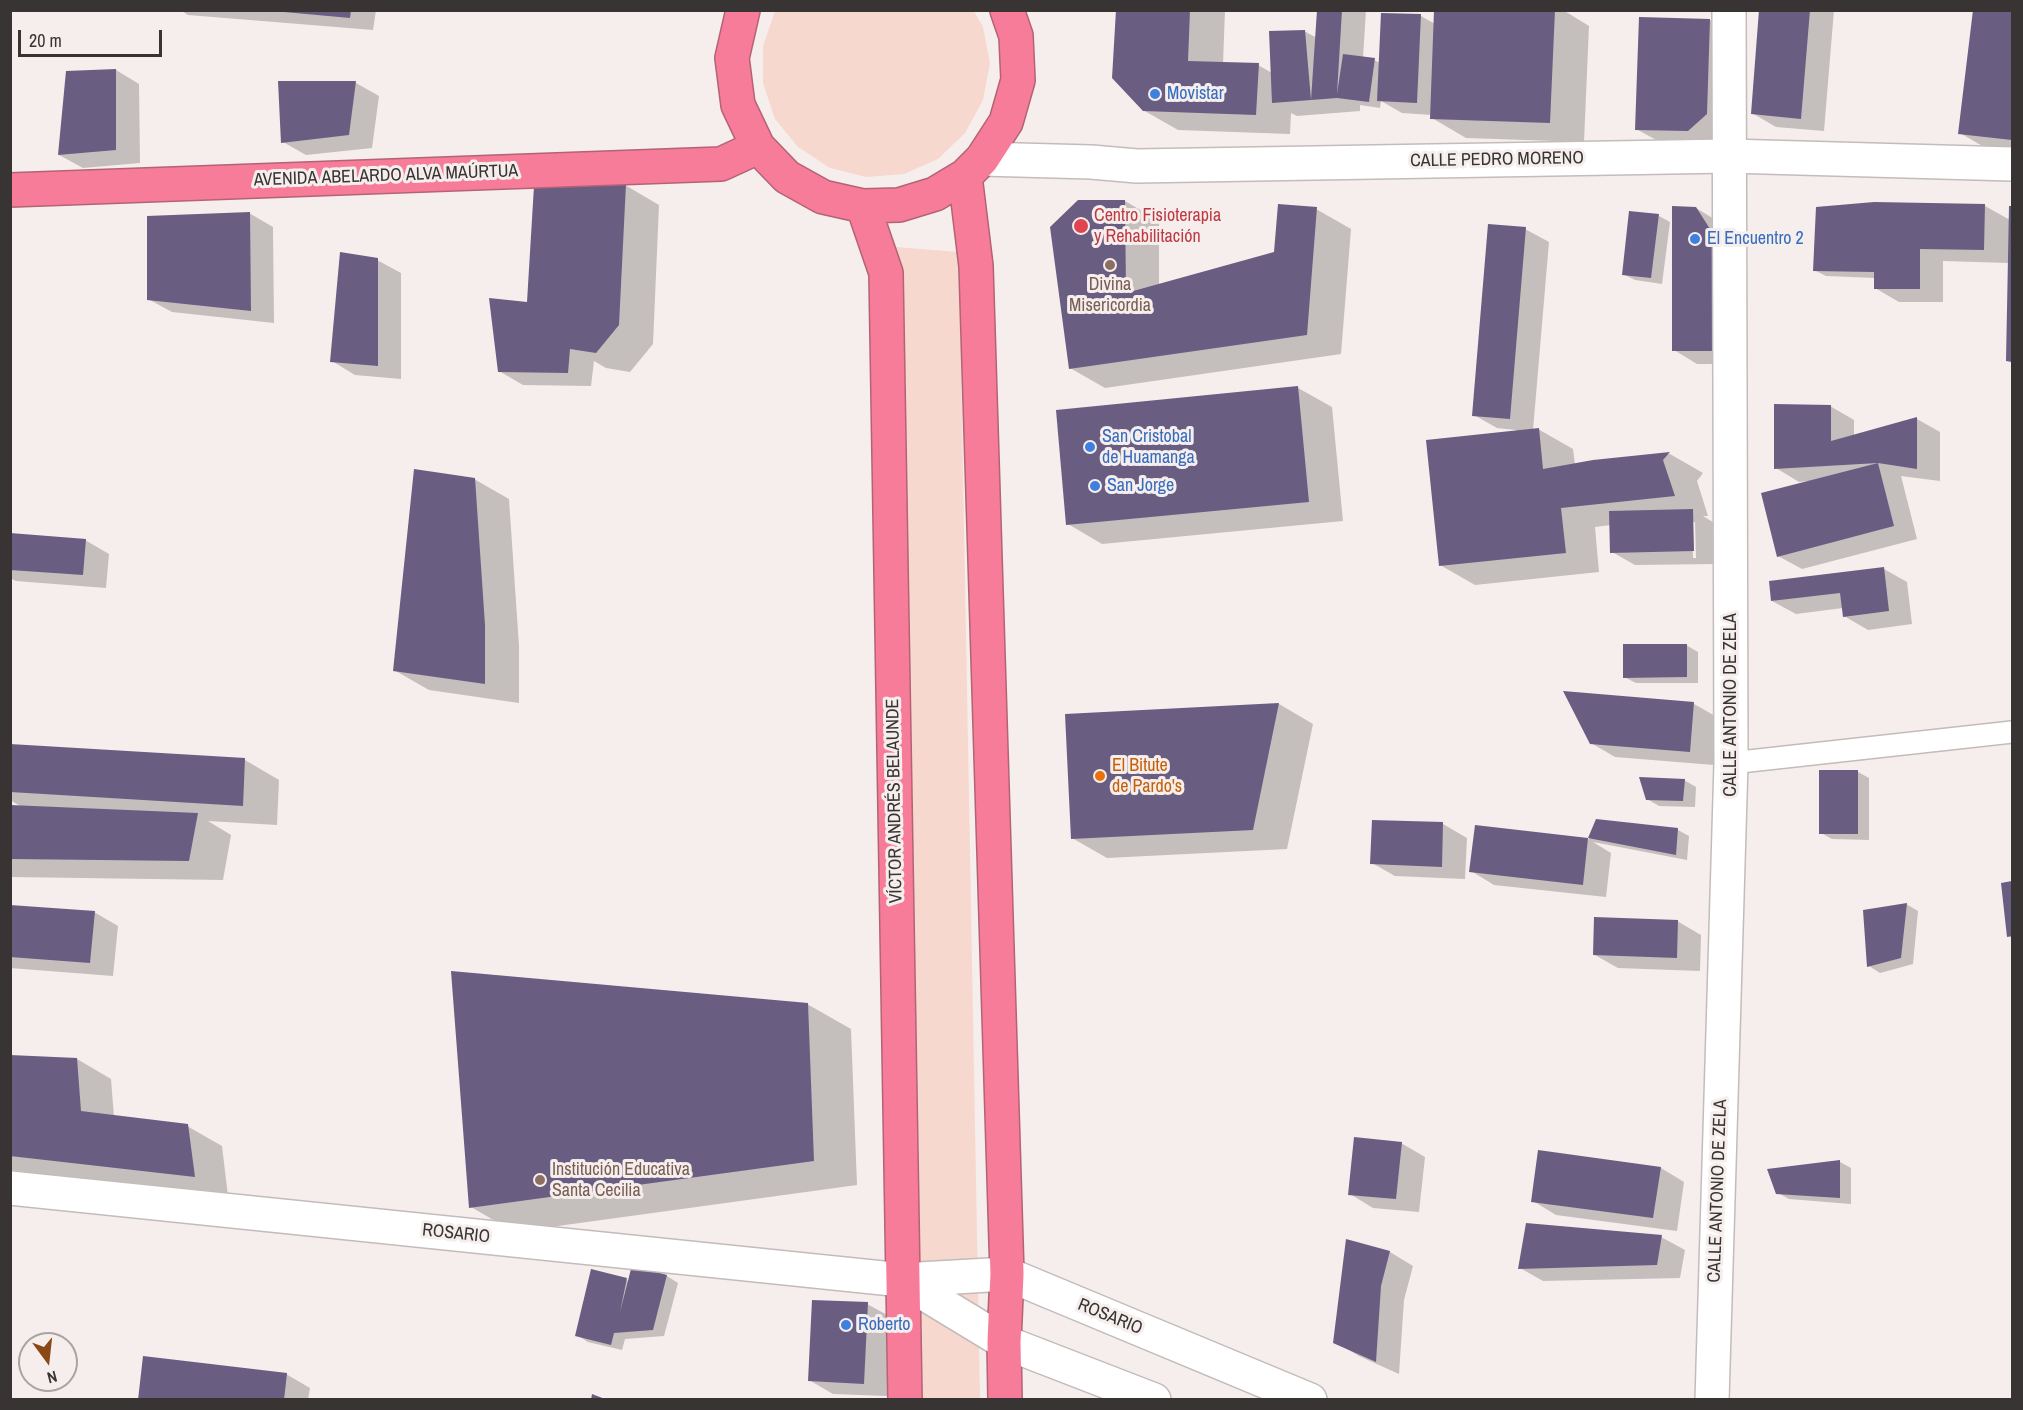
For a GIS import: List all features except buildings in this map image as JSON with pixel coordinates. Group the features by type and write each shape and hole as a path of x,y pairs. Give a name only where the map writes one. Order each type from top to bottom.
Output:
{"highway":[{"path":"743,10 732,58 738,105 758,147 787,177 823,197 863,206 899,205 934,194 974,167 1006,122 1018,80 1016,36 1007,10"},
{"name":"AVENIDA ABELARDO ALVA MAÚRTUA","path":"10,190 722,164 758,147"},
{"path":"974,167 1007,1274 1004,1342 1005,1400"},
{"name":"VÍCTOR ANDRÉS BELAUNDE","path":"863,206 886,273 905,1400"}],"street":[{"name":"CALLE ANTONIO DE ZELA","path":"1712,1400 1731,763 1729,10"},
{"name":"CALLE PEDRO MORENO","path":"974,167 1090,162 1137,166 1730,156 2013,164"},
{"name":"ROSARIO","path":"10,1188 902,1280 1007,1274 1310,1400"},
{"name":"ROSARIO","path":"902,1280 1004,1342 1154,1400"}],"lane":[{"path":"1731,763 2013,732"}],"shaded area":[{"path":"775,11 974,11 983,27 990,63 983,100 965,133 938,159 904,174 866,177 830,168 798,147 775,119 763,83 763,46"},
{"path":"895,247 959,252 980,1399 909,1399"}],"place":[{"name":"Movistar","path":"1155,94"},
{"name":"Centro Fisioterapia y Rehabilitación","path":"1081,226"},
{"name":"El Encuentro 2","path":"1695,239"},
{"name":"Divina Misericordia","path":"1110,265"},
{"name":"San Cristobal de Huamanga","path":"1090,447"},
{"name":"San Jorge","path":"1095,486"},
{"name":"El Bitute de Pardo's","path":"1100,776"},
{"name":"Institución Educativa Santa Cecilia","path":"540,1180"},
{"name":"Roberto","path":"846,1325"}]}
